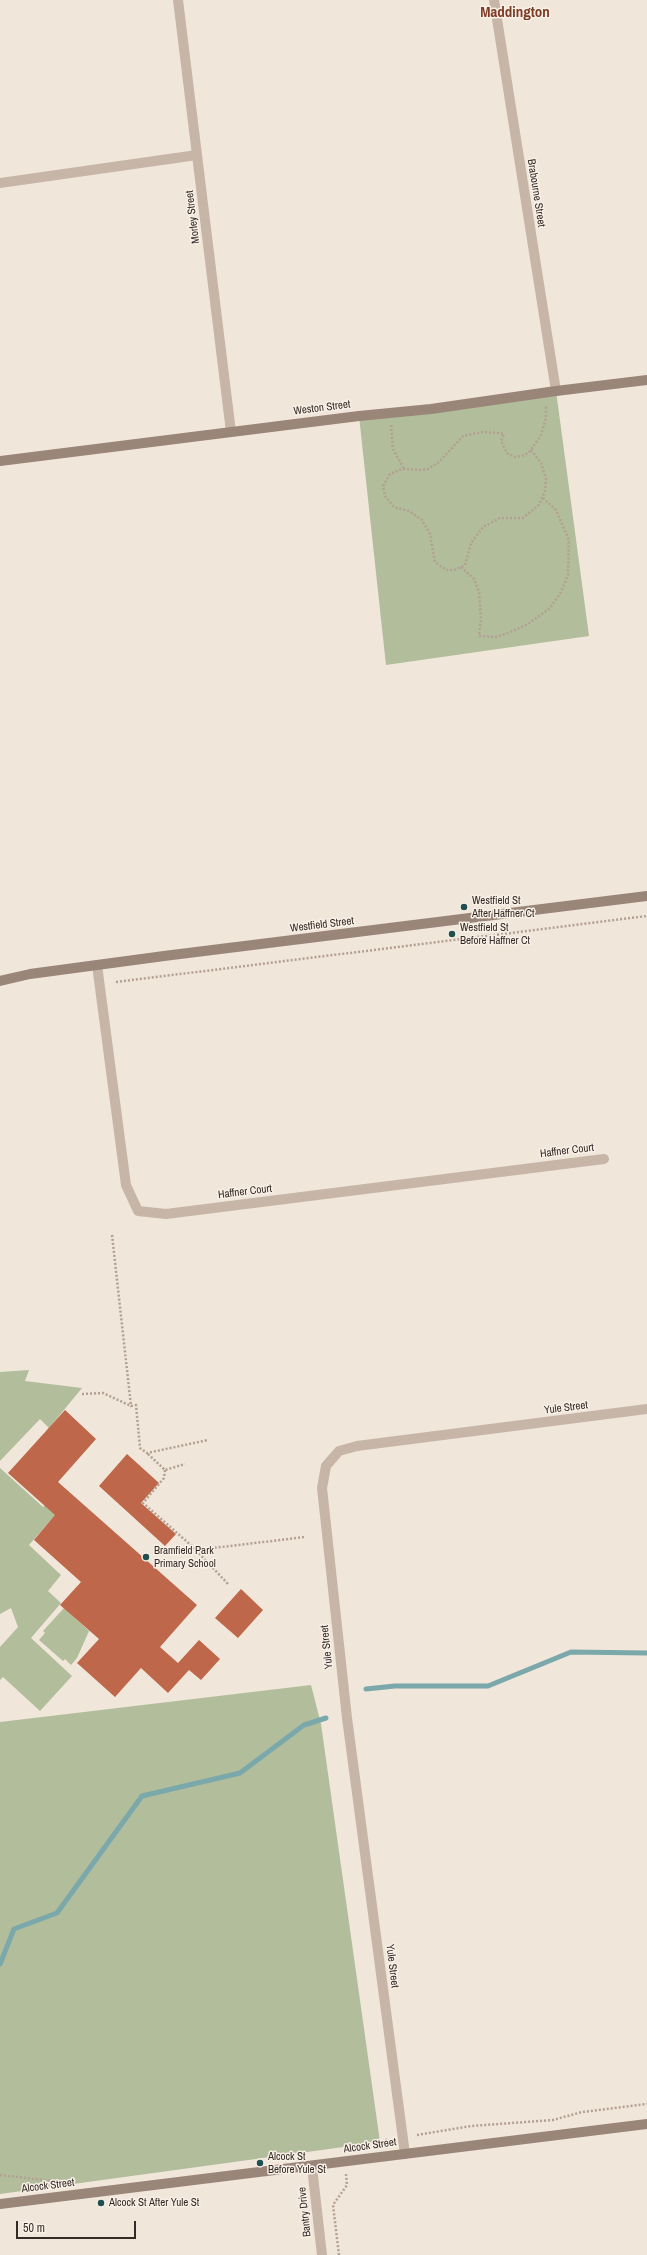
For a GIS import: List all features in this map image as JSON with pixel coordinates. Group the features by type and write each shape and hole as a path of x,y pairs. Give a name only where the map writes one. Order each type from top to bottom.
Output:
{"main road":[{"name":"Weston Street","path":"0,461 431,409 556,391 647,380"},
{"name":"Westfield Street","path":"0,981 30,974 97,965 647,896"},
{"name":"Alcock Street","path":"0,2204 312,2167 647,2124"}],"street":[{"name":"Morley Street","path":"178,0 232,432"},
{"name":"Brabourne Street","path":"494,0 556,391"},
{"path":"0,183 197,155"},
{"name":"Haffner Court","path":"97,965 126,1185 138,1211 166,1214 604,1159"},
{"name":"Yule Street","path":"405,2154 346,1710 322,1488 326,1466 339,1451 357,1446 647,1409"},
{"name":"Bantry Drive","path":"312,2167 322,2255"}],"path":[{"path":"531,450 544,470 546,486 543,498 535,510 523,518 500,518 483,527 472,543 467,562 461,567 450,571 438,565 434,559 430,534 425,524 409,511 394,506 387,500 384,491 386,479 395,470 428,469 444,457 458,439 472,433 493,432 504,434 501,441 504,449 514,457 525,455 531,450 544,426 546,406"},
{"path":"390,425 393,448 404,469"},
{"path":"461,567 474,579 479,592 481,619 479,636 496,637 508,633 528,624 548,609 560,594 568,575 569,540 559,515 543,498"},
{"path":"116,982 647,916"},
{"path":"112,1235 132,1406"},
{"path":"82,1394 103,1394 132,1406 136,1405 140,1448 165,1470"},
{"path":"147,1453 208,1440"},
{"path":"165,1470 184,1464"},
{"path":"165,1470 164,1478 143,1503 195,1550 228,1584"},
{"path":"163,1554 305,1537"},
{"path":"417,2135 470,2126 553,2120 582,2112 647,2104"},
{"path":"339,2255 333,2205 347,2184 346,2173"}],"green space":[{"path":"556,391 589,636 386,665 359,416"},
{"path":"29,1370 25,1381 82,1388 49,1428 40,1419 0,1461 0,1372"},
{"path":"0,1468 43,1507 55,1495 65,1504 29,1545 61,1575 48,1591 61,1603 31,1638 72,1676 40,1711 3,1677 0,1680 0,1647 18,1627 11,1608 0,1614"},
{"path":"64,1608 89,1631 77,1658 71,1665 65,1659 63,1661 39,1640 45,1633 43,1631"},
{"path":"311,1685 321,1724 380,2142 0,2194 0,1722"}],"building":[{"path":"65,1410 96,1439 58,1482 197,1605 160,1647 178,1663 199,1640 220,1659 201,1680 189,1670 168,1693 141,1668 115,1697 77,1663 99,1639 60,1605 81,1582 34,1540 55,1515 8,1473"},
{"path":"127,1454 159,1483 141,1503 176,1534 165,1546 99,1486"},
{"path":"241,1589 263,1610 238,1638 215,1618"}],"waterway":[{"path":"366,1689 395,1686 488,1686 571,1652 647,1653"},
{"path":"0,1964 14,1929 57,1913 142,1796 240,1773 304,1725 326,1718"}],"place":[{"name":"Westfield St After Haffner Ct","path":"464,907"},
{"name":"Westfield St Before Haffner Ct","path":"452,934"},
{"name":"Bramfield Park Primary School","path":"146,1557"},
{"name":"Alcock St Before Yule St","path":"260,2163"},
{"name":"Alcock St After Yule St","path":"101,2203"}],"district":[{"name":"Maddington","path":"515,13"}]}
